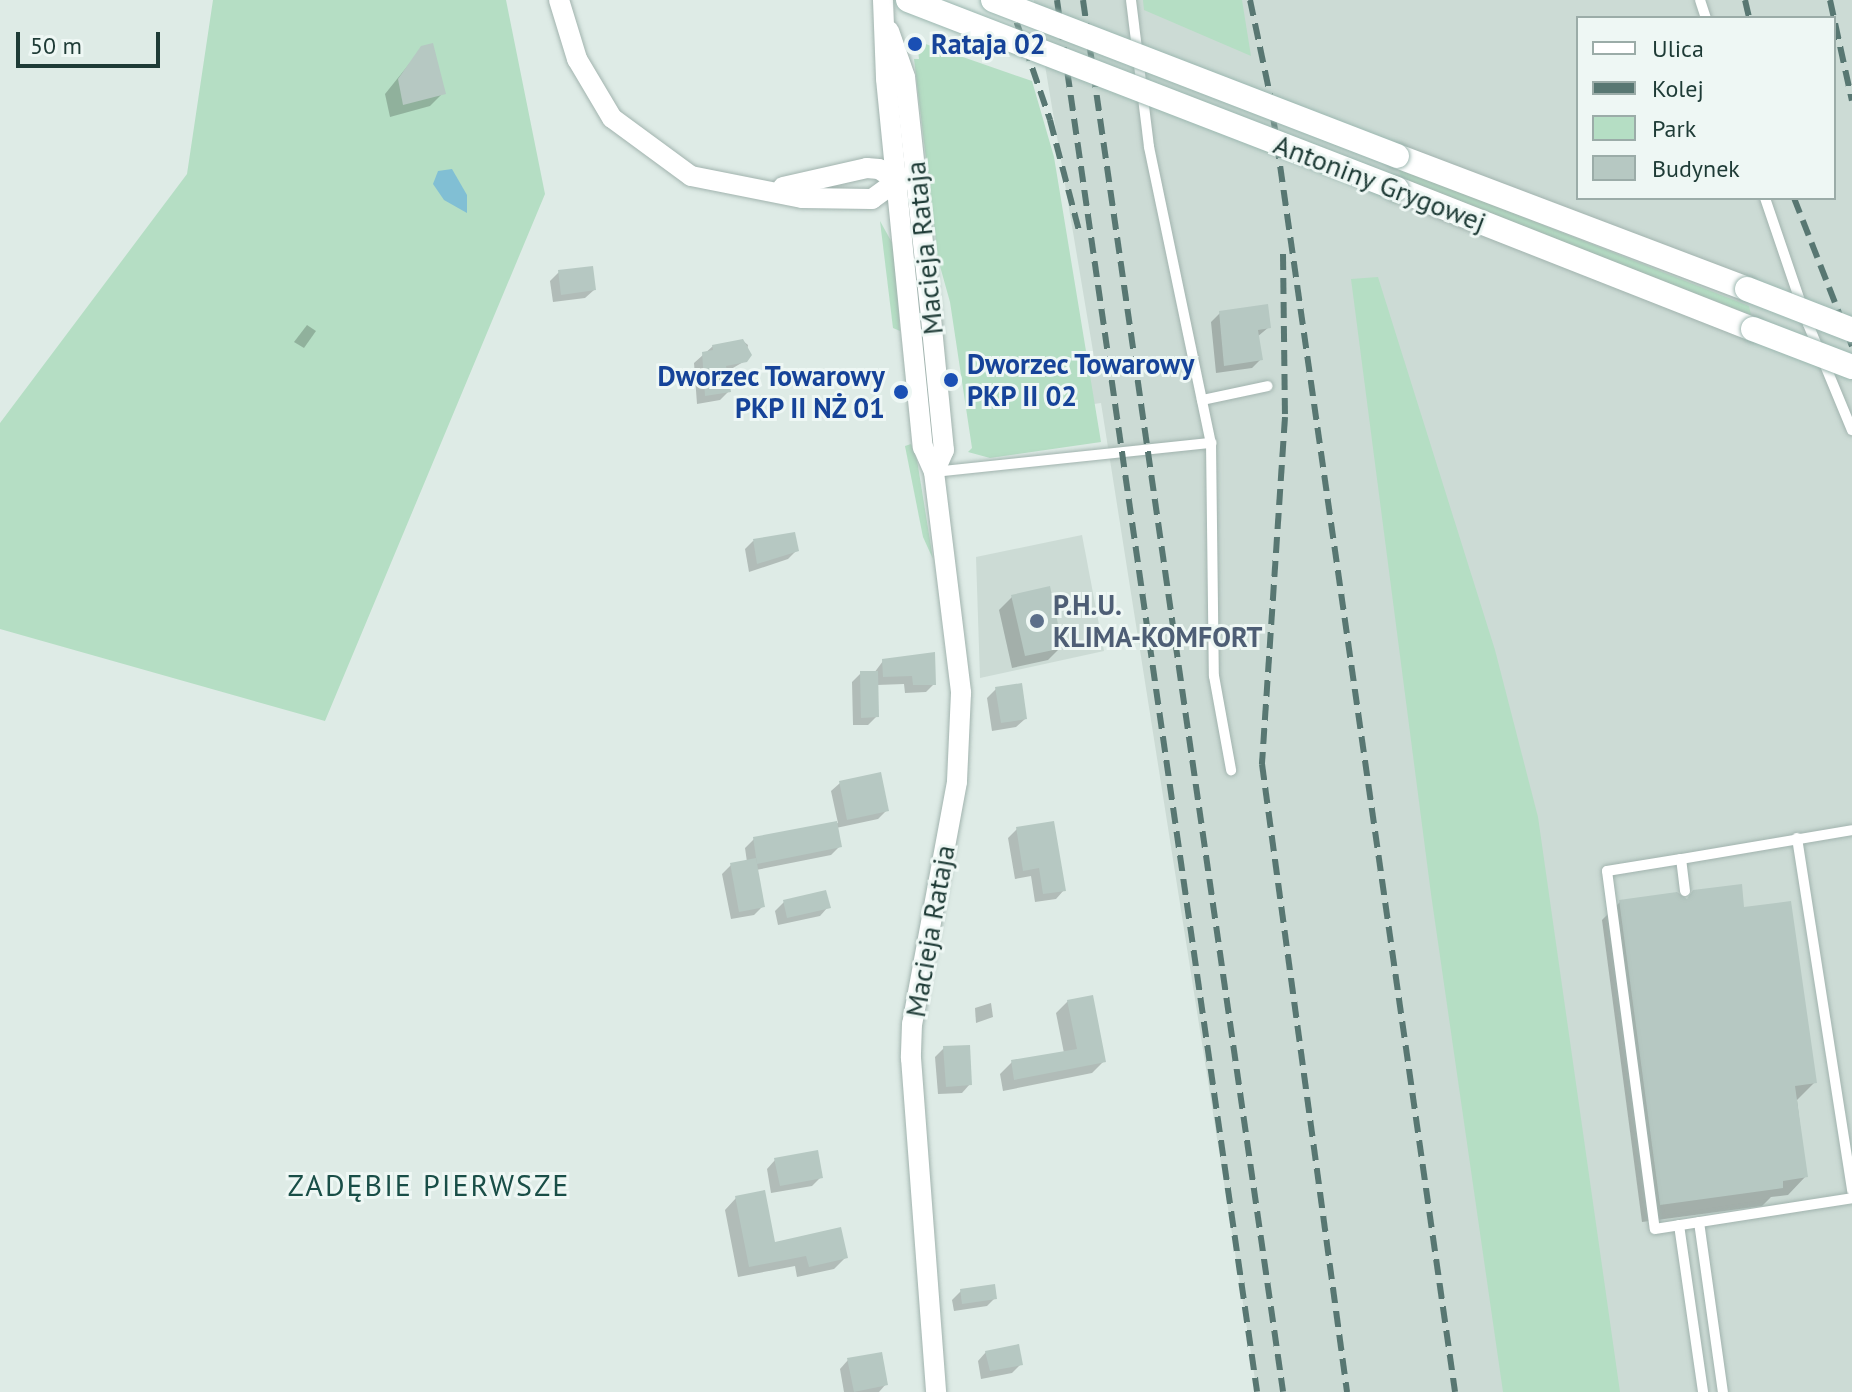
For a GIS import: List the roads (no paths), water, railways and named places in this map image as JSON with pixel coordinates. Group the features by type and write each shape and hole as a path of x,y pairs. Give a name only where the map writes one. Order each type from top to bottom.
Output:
{"street":[{"path":"559,0 571,39 612,118 673,166 743,190 872,199 907,179"},
{"path":"569,0 571,39"},
{"name":"Macieja Rataja","path":"883,0 887,26 886,79 907,179 923,447 934,472 961,693 957,782 912,1024 911,1112 932,1294 936,1392"},
{"name":"Antoniny Grygowej","path":"908,0 1852,367"},
{"name":"Antoniny Grygowej","path":"993,0 1852,330"},
{"path":"743,190 802,186 867,168 907,179"}],"lane":[{"path":"1131,0 1149,147 1211,443 1214,676 1231,770"},
{"path":"1766,200 1852,430"},
{"path":"1202,400 1268,386"},
{"path":"934,472 1211,443"},
{"path":"1852,830 1607,871 1655,1229 1852,1198"},
{"path":"1797,838 1852,1191"},
{"path":"1681,859 1685,891"},
{"path":"1699,1222 1723,1392"},
{"path":"1679,1225 1703,1392"}],"water":[{"path":"452,169 467,195 467,213 444,200 433,184 438,171"}],"railway":[{"path":"1009,0 1050,120 1080,234"},
{"path":"1057,0 1257,1392"},
{"path":"1083,0 1283,1392"},
{"path":"1250,0 1270,95 1455,1392"},
{"path":"1745,0 1749,16"},
{"path":"1830,0 1833,16"},
{"path":"1836,28 1852,101"},
{"path":"1795,200 1852,346"},
{"path":"1283,254 1285,417 1262,764 1347,1392"}],"place":[{"name":"Rataja 02","path":"915,44"},
{"name":"Dworzec Towarowy PKP II 02","path":"951,380"},
{"name":"Dworzec Towarowy PKP II NŻ 01","path":"901,392"},
{"name":"P.H.U. KLIMA-KOMFORT","path":"1037,621"}],"district":[{"name":"ZADĘBIE PIERWSZE","path":"429,1185"}]}
